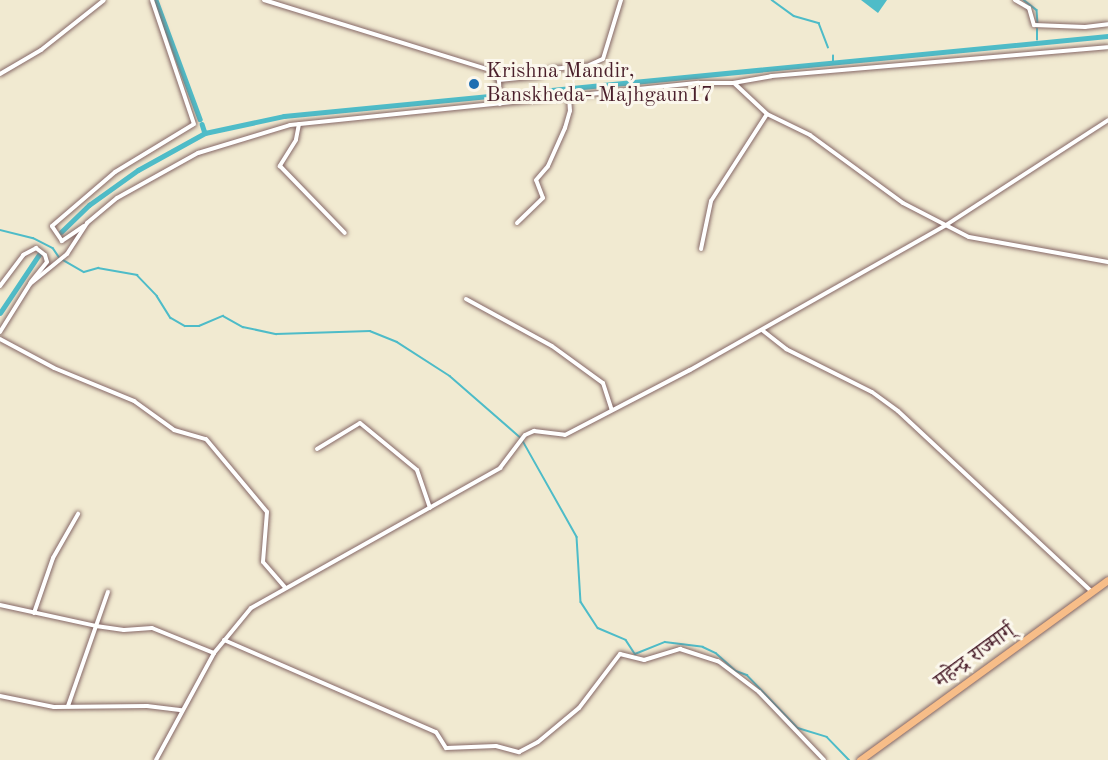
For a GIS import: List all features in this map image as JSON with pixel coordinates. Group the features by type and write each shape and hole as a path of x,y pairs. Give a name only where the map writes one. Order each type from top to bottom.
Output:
{"highway":[{"name":"महेन्द्र राज्मार्ग्","path":"862,760 1108,580"}],"street":[{"path":"0,74 41,50 104,0"},
{"path":"152,0 194,124 115,172 52,226 62,241 149,177 226,142 299,124 733,83 771,76 1108,47"},
{"path":"264,0 490,70 498,82 500,104"},
{"path":"498,82 539,76 551,69 587,66 603,59 621,0"},
{"path":"1015,0 1029,8 1034,25 1108,24"},
{"path":"733,83 767,114 810,135 903,203 969,237 1000,245 1067,252 1108,262"},
{"path":"517,223 543,198 536,180 548,166 565,128 569,97"},
{"path":"701,249 711,201 767,114"},
{"path":"156,760 214,653 250,608 500,468 525,435 534,431 565,435 762,330 946,225 1108,120"},
{"path":"299,124 296,140 280,166 345,233"},
{"path":"30,284 67,254 87,223"},
{"path":"0,286 23,255 36,248 45,255 47,262 30,284 0,332"},
{"path":"466,299 552,346 603,383 612,410"},
{"path":"762,330 786,349 872,392 898,411 1092,592"},
{"path":"0,339 54,368 134,400 174,430 206,439 267,512 263,562 285,587"},
{"path":"317,449 360,423 417,471 430,508"},
{"path":"34,613 53,558 78,514"},
{"path":"68,706 108,592"},
{"path":"0,605 96,626 124,630 152,628 214,653"},
{"path":"224,640 436,732 446,747 496,746 519,752 538,742 579,708 620,654 644,660 680,649 708,656 759,692 824,760"},
{"path":"0,696 41,706 182,710"}],"water":[{"path":"861,0 887,0 878,13"}],"waterway":[{"path":"156,0 200,119"},
{"path":"772,0 794,16 819,23 828,47"},
{"path":"1024,0 1037,10 1038,23"},
{"path":"1037,29 1037,40"},
{"path":"61,232 89,205 138,170 205,133 284,116 1108,36"},
{"path":"833,56 833,63"},
{"path":"202,124 205,133"},
{"path":"0,230 33,238 53,248 59,257"},
{"path":"0,313 40,253"},
{"path":"63,260 84,272 98,268 137,275 157,296 171,318 185,326 199,326 223,316 243,327 276,334 370,331 397,342 450,376 520,437"},
{"path":"523,441 577,537 581,602 598,628 626,640 635,654 665,642 703,647 716,653 736,671 747,675 798,728 827,737 849,760"}],"place":[{"name":"Krishna Mandir, Banskheda- Majhgaun17","path":"474,84"}]}
